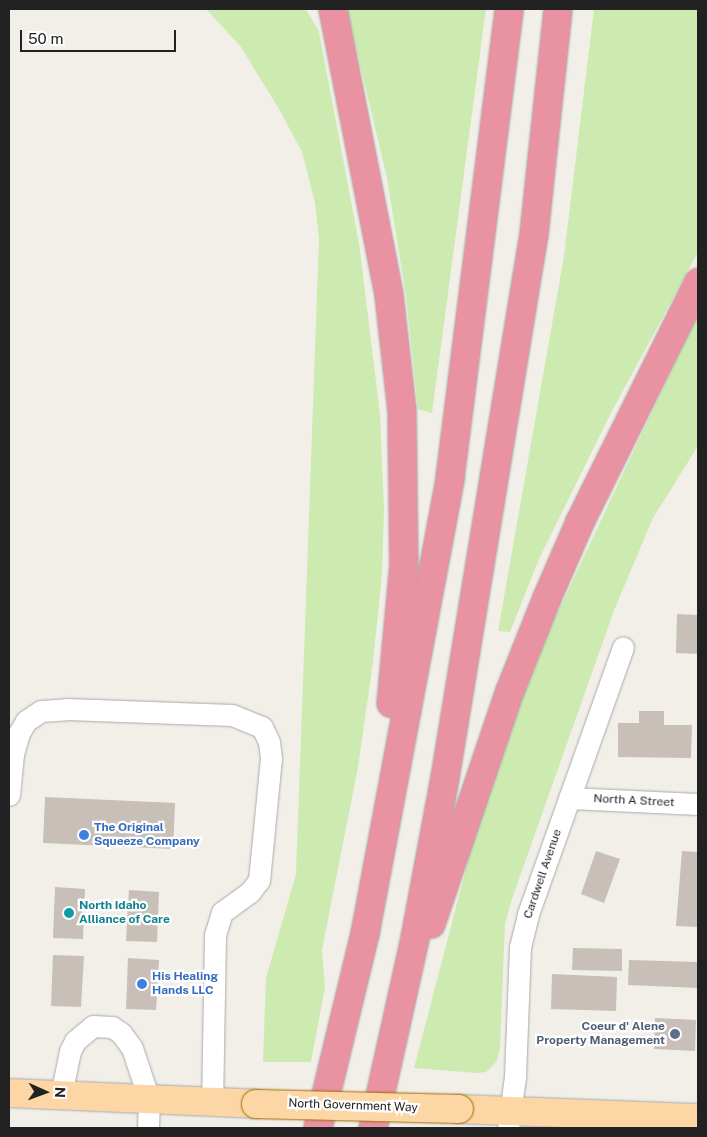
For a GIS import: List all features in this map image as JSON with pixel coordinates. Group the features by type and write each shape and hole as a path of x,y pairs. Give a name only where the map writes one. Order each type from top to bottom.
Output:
{"highway":[{"path":"333,9 389,295 402,410 405,482 399,636 365,934"},
{"path":"318,1128 365,934 450,478 490,179 509,9"},
{"path":"373,1128 398,1015 445,778 534,234 558,9"},
{"path":"398,1015 457,852 510,691 547,598 580,522 698,283"}],"main road":[{"name":"North Government Way","path":"9,1092 256,1104 459,1109 510,1120 614,1121 698,1118"}],"street":[{"path":"322,9 339,36"},
{"name":"Cardwell Avenue","path":"510,1120 520,947 541,875 623,647"},
{"path":"9,795 13,754 19,732 26,721 41,711 67,708 232,715 262,727 269,742 271,758 259,880 250,892 222,912 215,935 212,1102"},
{"name":"North A Street","path":"569,798 698,804"},
{"path":"61,1095 70,1051 75,1041 93,1026 104,1025 121,1032 132,1048 149,1099 148,1128"}],"green space":[{"path":"206,9 306,9 319,32 359,243 380,414 384,510 382,574 373,662 358,767 322,950 325,987 311,1062 263,1062 266,978 296,874 319,239 315,203 302,152 279,109 241,47"},
{"path":"347,9 486,9 432,413 418,409 406,296 387,178"},
{"path":"594,9 698,9 698,252 611,413 539,559 510,632 498,631 564,256"},
{"path":"698,314 698,446 653,518 615,608 513,896 505,924 500,1048 497,1061 486,1072 477,1073 414,1068 479,819 525,682"}],"building":[{"path":"677,614 698,615 698,654 676,653"},
{"path":"639,711 664,711 664,725 692,725 691,758 618,757 618,723 639,723"},
{"path":"45,797 175,803 173,849 43,843"},
{"path":"596,851 620,859 604,903 581,894"},
{"path":"682,851 698,852 698,927 676,926"},
{"name":"North Idaho Alliance of Care","path":"55,887 85,889 83,939 53,938"},
{"path":"129,890 159,892 157,942 126,941"},
{"path":"573,948 622,949 622,971 572,970"},
{"path":"53,955 84,956 81,1007 51,1006"},
{"name":"His Healing Hands LLC","path":"128,958 159,960 156,1010 126,1009"},
{"path":"629,960 698,962 698,988 628,985"},
{"path":"552,974 617,977 616,1011 551,1009"},
{"name":"Coeur d' Alene Property Management","path":"655,1018 696,1020 695,1051 654,1049"}],"place":[{"name":"The Original Squeeze Company","path":"84,835"},
{"name":"North Idaho Alliance of Care","path":"69,913"},
{"name":"His Healing Hands LLC","path":"142,984"},
{"name":"Coeur d' Alene Property Management","path":"675,1034"}]}
